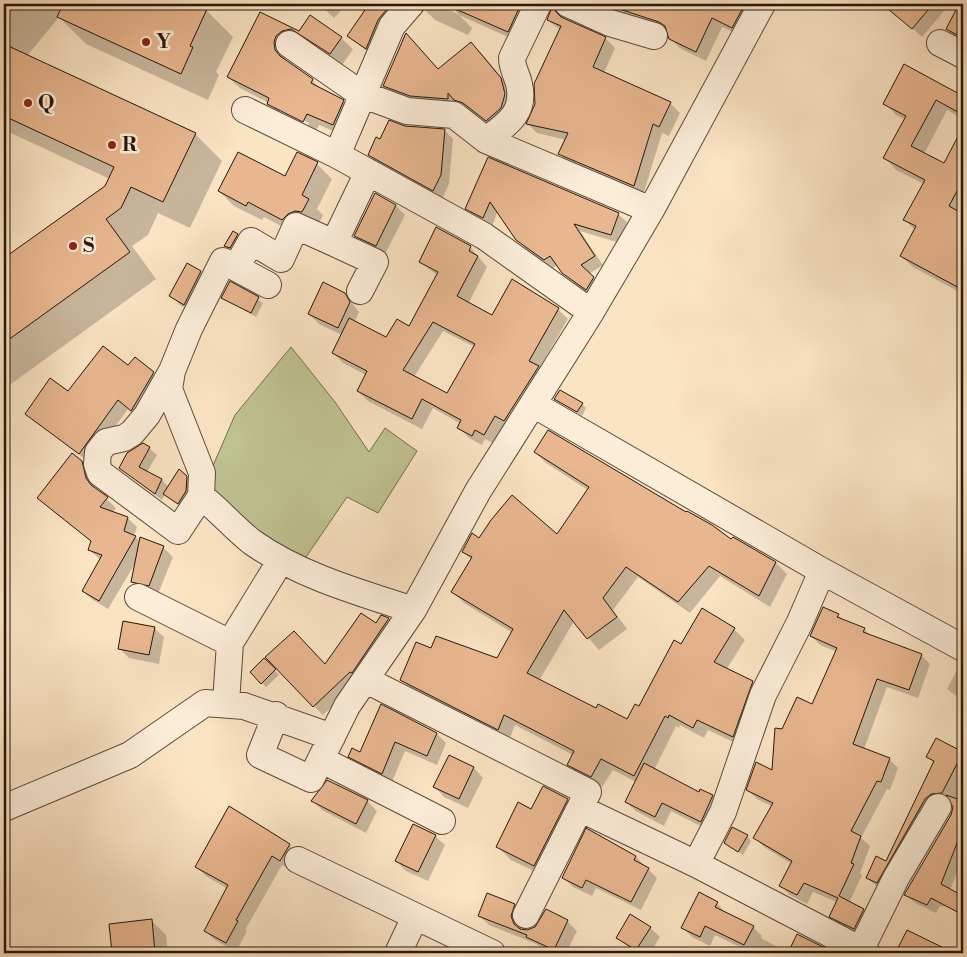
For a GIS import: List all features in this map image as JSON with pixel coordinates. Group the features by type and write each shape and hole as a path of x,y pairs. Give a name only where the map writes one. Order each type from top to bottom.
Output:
{"street":[{"path":"486,140 509,123 518,112 522,99 519,83 512,68 512,58 538,4"},
{"path":"568,4 610,23 654,36"},
{"path":"276,715 260,755 311,779 347,706 413,610 478,491 591,312 651,210 762,4"},
{"path":"337,155 361,94 403,6"},
{"path":"940,42 963,56"},
{"path":"289,44 361,94 407,111 454,115 486,140 651,210"},
{"path":"245,110 337,155 484,236 591,312"},
{"path":"334,243 368,172"},
{"path":"236,268 252,241 281,259 296,226 375,262 360,291"},
{"path":"172,371 169,389 202,474 201,496 178,531 100,472 97,464 98,452 106,442 124,438 140,425 172,371 189,329 223,261 268,286"},
{"path":"533,404 822,571 963,648"},
{"path":"201,496 251,541 281,560 360,592 413,610"},
{"path":"226,703 230,643 281,560"},
{"path":"696,864 723,812 763,695 800,622 822,571"},
{"path":"138,597 230,643"},
{"path":"366,680 588,792 526,915"},
{"path":"4,808 130,755 205,703 226,703 276,715 332,737"},
{"path":"322,760 442,822"},
{"path":"581,809 696,864 863,952 896,878 938,807"},
{"path":"298,860 492,953"},
{"path":"398,953 416,917"}],"green space":[{"path":"291,347 335,402 369,452 385,428 417,451 378,513 347,497 304,560 268,542 205,484 235,415"}],"building":[{"name":"Y","path":"63,4 195,4 207,9 190,46 193,47 181,74 57,17"},
{"path":"369,4 381,4 386,10 378,20 366,49 347,36"},
{"path":"444,4 521,4 508,32"},
{"path":"553,4 556,12 561,17 606,37 593,67 671,102 659,127 653,124 634,186 558,154 568,133 526,124 535,104 534,84 561,26 547,20"},
{"path":"604,4 745,4 732,28 712,18 696,52 669,39 665,26 659,22"},
{"path":"882,4 933,4 912,29"},
{"path":"959,4 963,4 963,38 946,29"},
{"path":"260,12 299,31 310,15 342,37 330,54 291,29 282,31 276,36 274,42 275,50 280,56 313,79 311,83 344,100 333,125 307,114 303,122 267,104 269,98 227,77"},
{"path":"406,33 438,69 471,42 501,78 505,94 501,108 486,121 463,103 454,100 448,93 448,99 410,96 383,86"},
{"path":"4,44 196,133 163,202 131,187 121,208 106,219 130,252 4,343 4,258 105,186 114,167 4,116"},
{"path":"904,64 963,96 963,115 936,100 911,146 944,163 963,127 963,180 949,206 963,214 963,290 900,256 916,226 903,220 925,180 883,158 906,116 883,104"},
{"path":"389,120 405,126 445,129 441,175 433,191 368,155 376,137 380,139"},
{"path":"238,152 285,176 297,152 318,162 302,195 309,199 302,212 295,211 288,214 282,220 248,202 246,206 218,191"},
{"path":"488,157 619,213 611,235 574,224 595,256 581,265 594,277 586,290 562,273 550,256 544,260 516,240 490,202 483,218 465,209"},
{"path":"375,193 396,205 376,246 354,236"},
{"path":"436,227 471,246 469,251 478,256 457,296 492,315 512,279 559,308 529,361 539,366 504,421 495,416 484,435 475,430 472,436 457,428 461,420 422,399 412,419 357,391 367,371 332,353 349,318 386,337 397,319 409,326 438,272 419,262","holes":["433,322 475,344 447,393 403,370"]},
{"path":"233,231 238,234 230,248 224,246"},
{"path":"187,263 201,271 184,305 169,296"},
{"path":"230,281 259,297 251,313 221,298"},
{"path":"323,282 345,293 350,302 338,328 308,314"},
{"path":"103,346 128,365 135,357 154,372 131,411 118,400 79,454 25,414 50,378 68,391"},
{"path":"560,390 583,403 577,412 554,399"},
{"path":"548,430 686,512 712,525 731,539 733,537 776,562 759,596 709,566 678,602 626,567 603,598 617,617 587,639 564,610 527,673 596,708 598,704 627,719 635,704 639,706 674,640 681,644 702,608 735,628 714,662 753,681 733,737 697,720 693,728 669,715 668,718 665,716 634,776 601,759 591,777 567,765 574,751 504,715 498,730 400,680 416,642 431,648 436,636 497,658 513,629 451,592 472,557 462,552 472,533 479,538 512,495 557,534 589,487 534,452"},
{"path":"143,443 150,447 139,467 162,479 155,494 119,468 127,453"},
{"path":"72,453 82,461 86,478 91,485 108,497 100,507 128,517 124,531 136,536 99,601 82,591 102,555 88,550 91,541 37,498"},
{"path":"179,469 187,476 186,491 178,504 163,494"},
{"path":"140,537 164,546 149,586 131,582"},
{"path":"823,607 839,614 837,617 865,628 863,632 922,654 909,690 877,679 853,744 890,758 881,782 877,781 851,831 861,836 851,863 854,864 839,896 864,909 854,929 829,917 838,898 804,883 797,895 779,886 792,861 753,838 773,803 746,790 756,762 772,770 775,728 782,729 797,697 812,704 837,648 810,636"},
{"path":"361,613 376,623 381,615 389,618 352,673 350,672 313,707 265,657 294,631 325,664"},
{"path":"123,621 155,627 149,655 118,649"},
{"path":"264,658 276,669 261,684 250,672"},
{"path":"381,704 437,733 427,756 395,742 382,774 348,757 352,748 360,752"},
{"path":"936,738 963,752 942,793 931,794 925,799 877,883 866,878 876,856 886,861 934,761 926,757"},
{"path":"449,755 474,767 459,799 433,787"},
{"path":"644,763 699,792 700,789 713,795 701,822 662,803 655,817 625,802"},
{"path":"327,780 368,800 356,824 311,801"},
{"path":"543,786 568,799 534,866 496,847 518,802 531,809"},
{"path":"946,795 963,801 963,828 941,884 963,896 963,915 931,898 927,905 904,895 951,815 953,807"},
{"path":"229,806 290,844 280,861 272,856 236,920 238,921 226,943 204,931 228,885 195,867"},
{"path":"413,824 436,835 418,872 395,861"},
{"path":"732,827 748,835 738,852 724,843"},
{"path":"586,828 636,856 634,860 649,868 631,902 586,880 582,888 562,878"},
{"path":"699,892 718,902 715,907 754,926 744,945 705,926 700,937 681,928"},
{"path":"487,893 515,904 511,916 514,924 520,929 527,930 535,927 546,909 568,920 554,950 526,937 527,935 478,916"},
{"path":"630,914 651,927 636,950 616,938"},
{"path":"152,919 155,953 112,953 109,924"},
{"path":"907,930 954,953 908,953 898,948"},
{"path":"797,934 835,953 788,953"}],"place":[{"name":"Y","path":"146,42"},
{"name":"Q","path":"28,103"},
{"name":"R","path":"112,145"},
{"name":"S","path":"73,246"}]}
